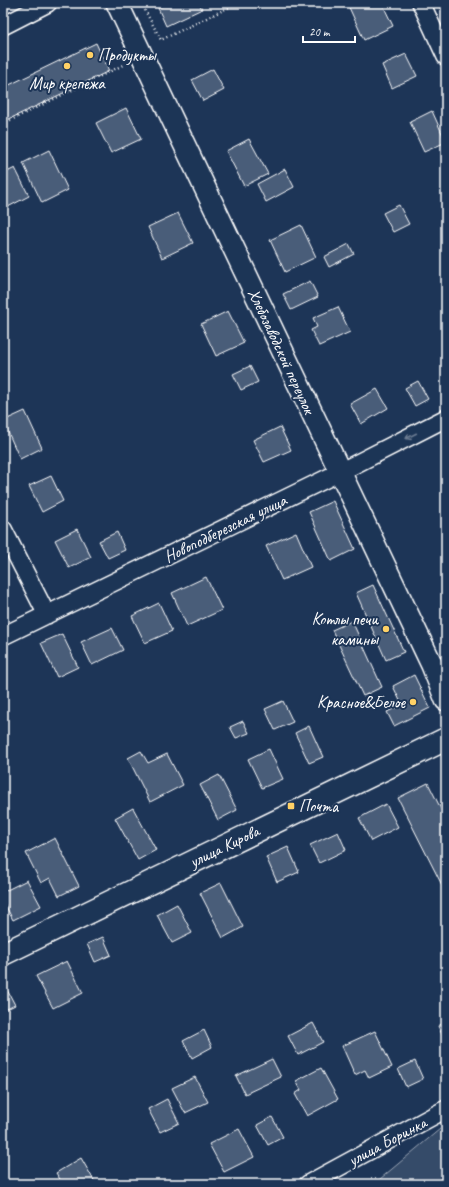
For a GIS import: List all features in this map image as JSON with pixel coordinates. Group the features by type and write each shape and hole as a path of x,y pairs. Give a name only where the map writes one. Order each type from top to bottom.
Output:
{"main road":[{"name":"улица Кирова","path":"3,954 446,739"}],"street":[{"path":"3,26 48,3"},
{"name":"Хлебозаводской переулок","path":"117,3 432,665 446,700"},
{"path":"421,3 446,57"},
{"name":"Новоподберезская улица","path":"3,636 340,472 446,418"},
{"path":"3,529 47,615"},
{"name":"улица Боринка","path":"308,1184 446,1109"}],"path":[{"path":"141,3 161,40 238,3"},
{"path":"3,124 125,64 122,57"}],"shaded area":[{"path":"446,1124 446,1184 374,1184"}],"building":[{"path":"168,3 199,3 202,9 166,26 158,8"},
{"path":"347,3 382,3 393,26 364,40"},
{"path":"96,43 109,71 3,122 3,88"},
{"path":"406,54 417,76 392,88 382,65"},
{"path":"213,69 224,90 203,101 192,80"},
{"path":"126,108 141,139 111,153 96,123"},
{"path":"432,111 446,142 424,152 410,122"},
{"path":"249,139 268,174 244,186 226,151"},
{"path":"49,150 68,190 42,203 23,163"},
{"path":"15,168 29,196 4,209 3,174"},
{"path":"285,169 294,187 266,202 257,184"},
{"path":"399,205 409,224 393,232 383,213"},
{"path":"178,213 193,243 162,258 148,227"},
{"path":"301,225 316,257 285,272 270,240"},
{"path":"349,244 354,254 329,267 324,257"},
{"path":"310,281 318,297 291,310 283,294"},
{"path":"338,307 350,332 319,346 311,330 317,327 313,318"},
{"path":"228,311 244,343 216,356 201,324"},
{"path":"250,366 258,382 241,390 233,374"},
{"path":"418,381 428,399 415,406 405,388"},
{"path":"377,389 388,408 361,424 350,404"},
{"path":"25,411 42,448 20,459 3,421"},
{"path":"280,427 291,450 264,462 253,440"},
{"path":"51,476 63,501 42,512 29,486"},
{"path":"333,501 355,549 331,561 309,512"},
{"path":"77,529 91,557 69,568 55,540"},
{"path":"117,532 125,550 108,558 99,541"},
{"path":"296,532 311,567 282,580 266,546"},
{"path":"206,577 222,610 187,626 172,593"},
{"path":"373,585 404,652 386,660 356,593"},
{"path":"159,603 172,631 145,643 132,616"},
{"path":"352,621 382,687 363,696 332,630"},
{"path":"112,628 123,650 92,665 81,642"},
{"path":"62,634 78,667 57,677 41,643"},
{"path":"414,675 430,708 394,726 387,712 402,705 393,686"},
{"path":"283,701 293,722 275,730 265,709"},
{"path":"243,721 249,733 236,738 230,727"},
{"path":"309,726 323,757 309,763 295,733"},
{"path":"269,749 283,779 262,788 248,759"},
{"path":"141,751 148,763 167,754 183,785 150,802 128,758"},
{"path":"219,775 237,810 218,820 200,785"},
{"path":"428,783 446,819 445,891 398,798"},
{"path":"386,804 398,827 371,841 359,818"},
{"path":"133,808 156,850 138,860 115,818"},
{"path":"338,832 346,850 319,863 310,845"},
{"path":"55,838 79,886 59,896 50,878 41,883 26,853"},
{"path":"288,847 299,872 277,882 266,857"},
{"path":"27,880 41,906 13,920 3,901 3,892"},
{"path":"221,883 243,927 223,938 200,893"},
{"path":"177,904 192,933 172,943 157,915"},
{"path":"103,937 111,955 95,962 87,944"},
{"path":"67,961 83,993 53,1008 36,976"},
{"path":"4,984 15,1005 3,1011 3,985"},
{"path":"446,1022 446,1043 438,1026"},
{"path":"313,1023 323,1042 298,1055 288,1036"},
{"path":"204,1030 212,1047 192,1058 183,1041"},
{"path":"375,1031 392,1067 369,1078 365,1070 355,1075 342,1046"},
{"path":"272,1059 281,1077 245,1094 236,1076"},
{"path":"415,1061 423,1079 406,1087 398,1069"},
{"path":"321,1068 338,1099 307,1116 295,1094 301,1090 296,1081"},
{"path":"195,1077 208,1102 185,1113 172,1088"},
{"path":"167,1099 179,1123 160,1132 148,1109"},
{"path":"272,1117 283,1137 268,1145 257,1125"},
{"path":"239,1129 254,1157 224,1172 209,1144"},
{"path":"81,1158 96,1184 63,1184 56,1173"}],"place":[{"name":"Продукты","path":"90,55"},
{"name":"Мир крепежа","path":"67,66"},
{"name":"Котлы печи камины","path":"386,629"},
{"name":"Красное&Белое","path":"413,702"},
{"name":"Почта","path":"291,806"}]}
